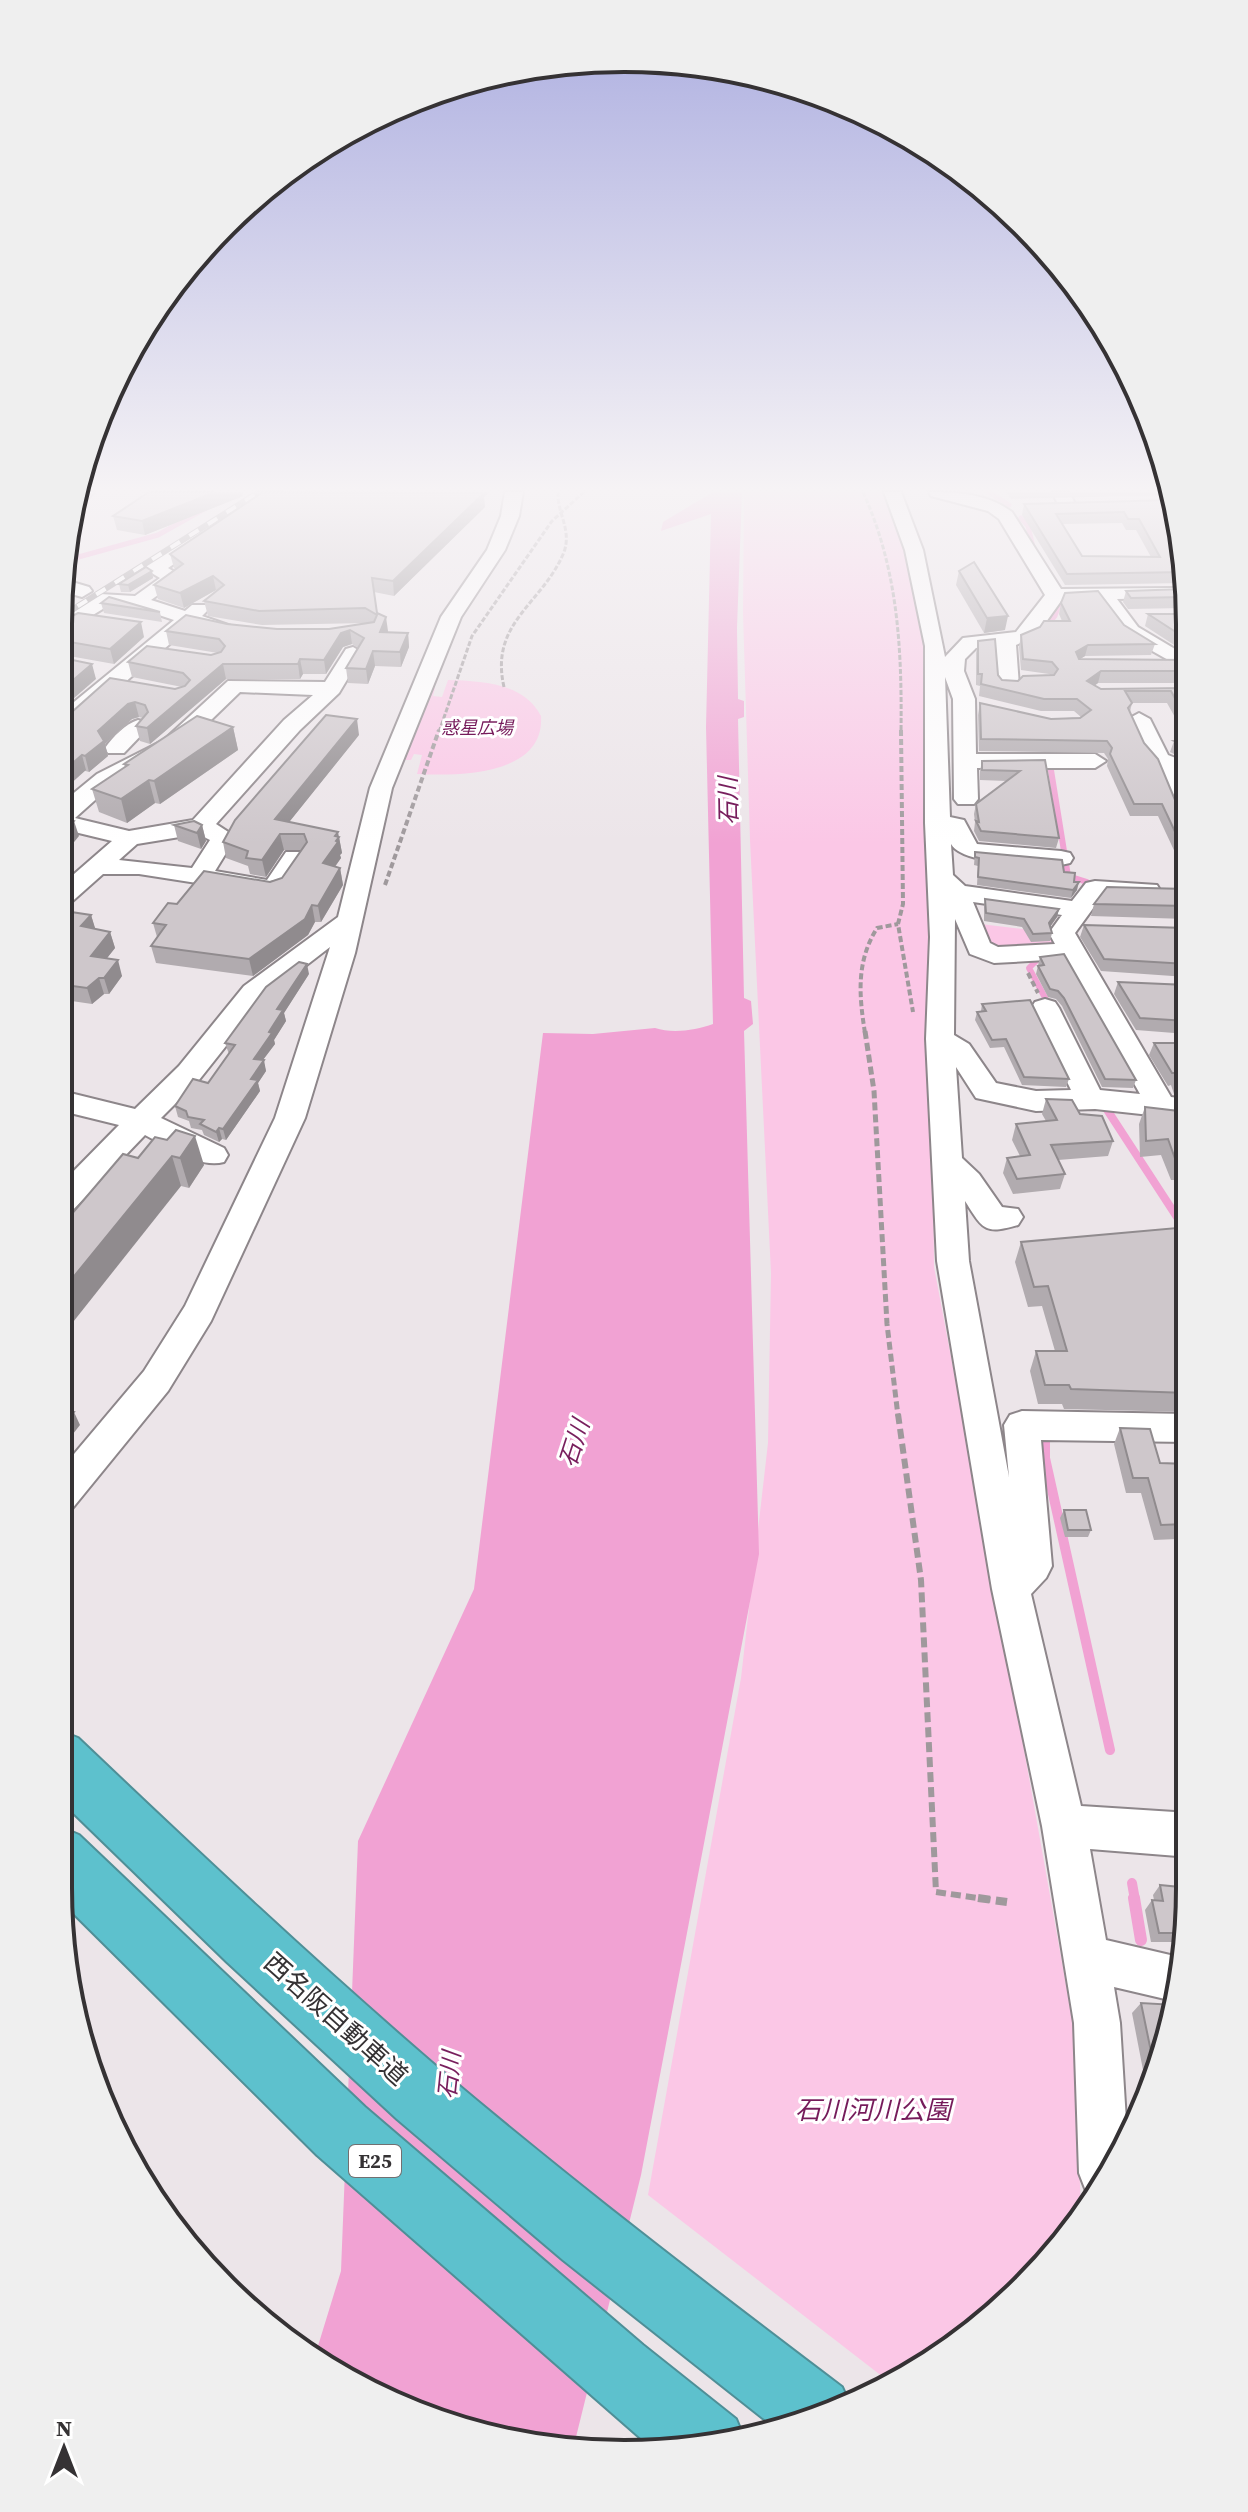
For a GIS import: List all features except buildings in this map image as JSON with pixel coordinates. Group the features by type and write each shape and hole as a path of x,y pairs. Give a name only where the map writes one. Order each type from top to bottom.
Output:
{"highway":[{"name":"西名阪自動車道","path":"72,1772 188,1884 368,2050 642,2279 809,2408"},
{"name":"E25","path":"72,1870 341,2131 617,2371 696,2435"}],"street":[{"path":"72,622 91,609"},
{"path":"147,609 176,626"},
{"path":"72,714 107,675 146,651 200,609"},
{"path":"72,1482 156,1381 199,1312 290,1118 350,920 386,774 437,646 456,609"},
{"path":"927,609 935,646 945,671 972,704 963,761 966,799"},
{"path":"1046,609 1030,636 1006,641 970,642 945,671 937,823 948,884 940,1039 953,1261 1011,1589 1064,1826 1097,2023 1103,2161"},
{"path":"1114,609 1131,631 1176,655"},
{"path":"1121,618 1153,617"},
{"path":"78,618 108,623"},
{"path":"138,628 176,626 240,631"},
{"path":"1006,641 1008,682 1030,680"},
{"path":"146,651 174,655"},
{"path":"201,826 292,725 332,689 353,653"},
{"path":"1142,664 1176,660"},
{"path":"107,675 137,688"},
{"path":"72,806 105,779 172,745 235,685 332,689"},
{"path":"1139,719 1161,765 1176,769"},
{"path":"963,761 1100,770 1081,734"},
{"path":"126,739 163,751"},
{"path":"1176,770 1168,773 1176,790"},
{"path":"937,823 956,825 964,846 971,851 1061,858"},
{"path":"72,824 129,838 201,826 224,837 199,877"},
{"path":"72,889 129,838"},
{"path":"97,867 139,867 274,888 295,857"},
{"path":"948,884 1079,929"},
{"path":"948,884 979,948 994,955 1020,954 1079,929"},
{"path":"1171,890 1095,888 1079,929 1091,982 1125,1042 1174,1108"},
{"path":"72,1192 189,1073 254,992 350,920"},
{"path":"1091,982 1118,984"},
{"path":"1045,1008 1090,1099"},
{"path":"940,1039 959,1050 986,1091 1036,1101 1090,1099 1174,1108"},
{"path":"1125,1042 1156,1043"},
{"path":"72,1104 141,1121 213,1155"},
{"path":"946,1160 968,1182 994,1220 1007,1217"},
{"path":"1011,1589 1033,1566 1022,1425 1176,1428"},
{"path":"1064,1826 1176,1834"},
{"path":"1086,1958 1168,1977"}],"path":[{"path":"504,687 498,673 511,628 525,609"},
{"path":"895,609 902,662 903,904 898,924 913,1013"},
{"path":"898,924 877,928 866,940 860,999 874,1084 890,1355 916,1533 929,1676 936,1892 1007,1902"},
{"path":"1020,954 1045,1008"}],"green space":[{"name":"石川河川公園","path":"743,609 918,609 929,659 924,775 930,820 934,1267 1074,2030 1081,2198 1039,2252 988,2303 931,2347 881,2376 648,2195 741,1678 768,1443 771,1273 750,840"},
{"name":"惑星広場","path":"448,680 501,686 513,690 534,705 541,716 538,736 529,751 496,768 454,774 417,774 422,755 414,754 411,760 401,760 426,688 435,688 433,696 442,697"},
{"path":"980,924 1049,932 1056,948 1002,951 989,947"}],"water":[{"name":"石川","path":"709,609 738,609 738,699 744,701 744,717 738,719 744,998 751,1001 753,1024 744,1031 759,1554 641,2175 576,2438 516,2429 447,2411 380,2383 318,2347 341,2271 358,1841 474,1589 543,1033 593,1034 655,1028 677,1031 713,1024 706,727"}],"waterway":[{"path":"1046,627 1057,609"},
{"path":"1050,764 1068,876 1087,882 1081,892"},
{"path":"1040,957 1029,968 1050,1007"},
{"path":"1104,1105 1176,1216"},
{"path":"1049,1433 1045,1433 1045,1458 1110,1750"},
{"path":"1132,1883 1135,1900"},
{"path":"1134,1898 1141,1940"}]}
